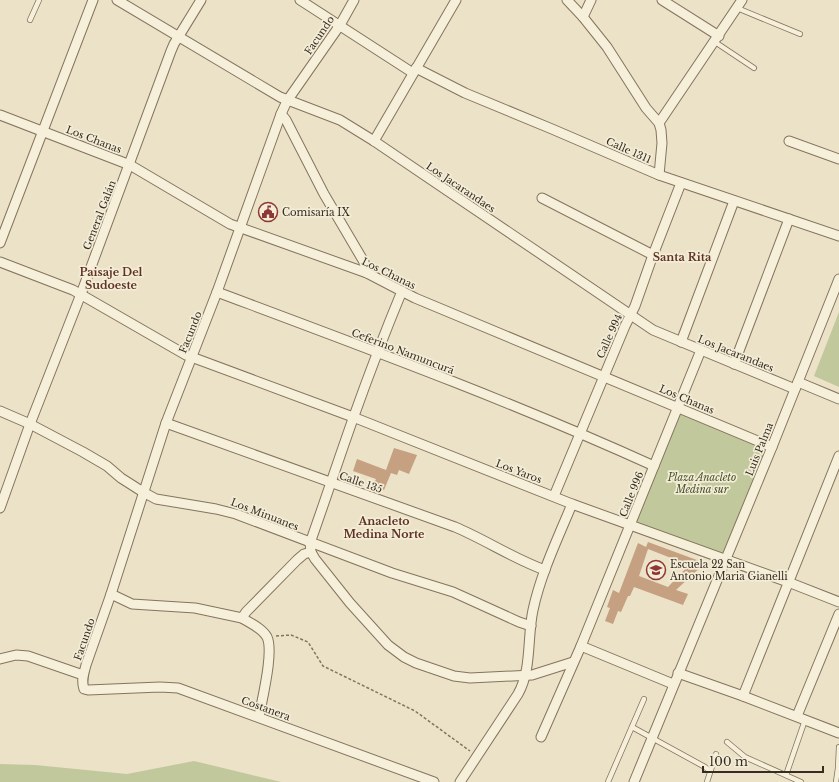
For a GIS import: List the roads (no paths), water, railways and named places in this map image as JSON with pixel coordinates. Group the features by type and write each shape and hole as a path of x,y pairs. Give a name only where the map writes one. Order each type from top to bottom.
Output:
{"street":[{"path":"0,243 94,0"},
{"name":"Los Jacarandaes","path":"116,0 287,101 340,120 374,141 653,330 734,364 839,399"},
{"name":"General Galán","path":"0,508 30,424 81,294 171,51 201,0"},
{"name":"Calle 1311","path":"300,0 415,70 464,93 659,175 734,202 839,236"},
{"name":"Facundo","path":"84,689 83,675 111,594 166,423 217,292 281,114 287,101 340,25 354,0"},
{"path":"374,141 456,0"},
{"path":"567,0 607,47 646,108 659,123 662,143 659,175"},
{"path":"583,17 591,0"},
{"path":"662,0 717,39"},
{"path":"659,123 717,39 739,4"},
{"path":"281,114 286,120 324,194 364,262 367,273"},
{"name":"Los Chanas","path":"0,115 130,164 224,221 367,273 416,298 772,447"},
{"path":"789,141 839,159"},
{"name":"Calle 994","path":"554,496 624,326 631,315 681,183"},
{"path":"542,198 653,255"},
{"path":"681,342 734,202"},
{"path":"734,364 789,219"},
{"name":"Los Yaros","path":"0,262 81,294 192,357 354,417 572,504 788,582 839,602"},
{"name":"Luis Palma","path":"634,782 651,737 772,447 839,279"},
{"path":"242,618 246,612 297,560 311,548 377,352 402,291"},
{"name":"Ceferino Namuncurá","path":"217,292 377,352 580,432 654,466"},
{"name":"Calle 996","path":"542,737 581,646 701,350"},
{"name":"Los Minuanes","path":"0,411 30,424 107,466 121,478 156,499 228,511 311,548 453,592 530,626"},
{"name":"Calle 135","path":"166,423 455,527 488,542 524,562 545,570"},
{"path":"743,696 839,456"},
{"path":"460,782 524,683 526,676 530,626 536,596 572,504"},
{"path":"311,548 315,559 350,603 388,645 404,657 461,678 526,676 573,662"},
{"path":"111,594 132,604 195,608 242,618 259,628 267,637 269,651 259,717"},
{"path":"801,718 839,614"},
{"path":"581,646 673,684"},
{"path":"0,659 16,655 28,656 83,675"},
{"path":"678,672 839,732"},
{"name":"Costanera","path":"84,689 178,688 434,782"}],"lane":[{"path":"30,20 39,0"},
{"path":"739,4 800,34"},
{"path":"717,39 754,68"},
{"path":"608,782 644,699"},
{"path":"786,775 801,718"},
{"path":"632,727 710,771"},
{"path":"727,742 745,757 801,782"},
{"path":"836,782 839,747"},
{"path":"707,782 716,754"}],"place":[{"name":"Comisaría IX","path":"268,212"},
{"name":"Escuela 22 San Antonio Maria Gianelli","path":"656,570"}],"district":[{"name":"Santa Rita","path":"682,257"},
{"name":"Paisaje Del Sudoeste","path":"111,278"},
{"name":"Anacleto Medina Norte","path":"384,527"}],"park label":[{"name":"Plaza Anacleto Medina sur","path":"702,482"}]}
